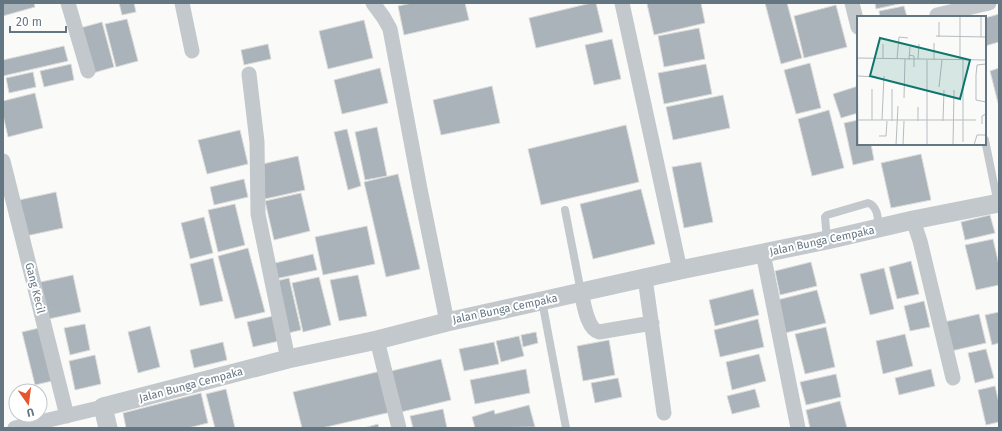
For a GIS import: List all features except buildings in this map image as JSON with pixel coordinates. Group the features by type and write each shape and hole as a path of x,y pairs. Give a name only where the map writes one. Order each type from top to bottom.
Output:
{"street":[{"path":"68,3 88,71"},
{"path":"182,3 192,52"},
{"path":"373,3 390,29 420,190 447,322"},
{"path":"622,3 680,270"},
{"path":"852,3 857,23"},
{"path":"937,14 988,3"},
{"path":"249,74 257,142 258,214 288,359"},
{"name":"Gang Kecil","path":"3,161 67,416"},
{"name":"Jalan Bunga Cempaka","path":"15,428 103,408 288,359 377,340 447,322 680,270 998,203"},
{"path":"913,220 920,241 953,378"},
{"path":"764,253 798,428"},
{"path":"645,278 664,413"},
{"path":"581,292 587,316 592,328 595,331 599,332 652,323"},
{"path":"377,340 399,428"},
{"path":"103,408 108,428"}],"lane":[{"path":"986,145 998,203"},
{"path":"827,240 825,217 827,215 868,203 872,204 874,207 879,228"},
{"path":"564,210 581,292"},
{"path":"542,301 566,428"}]}
